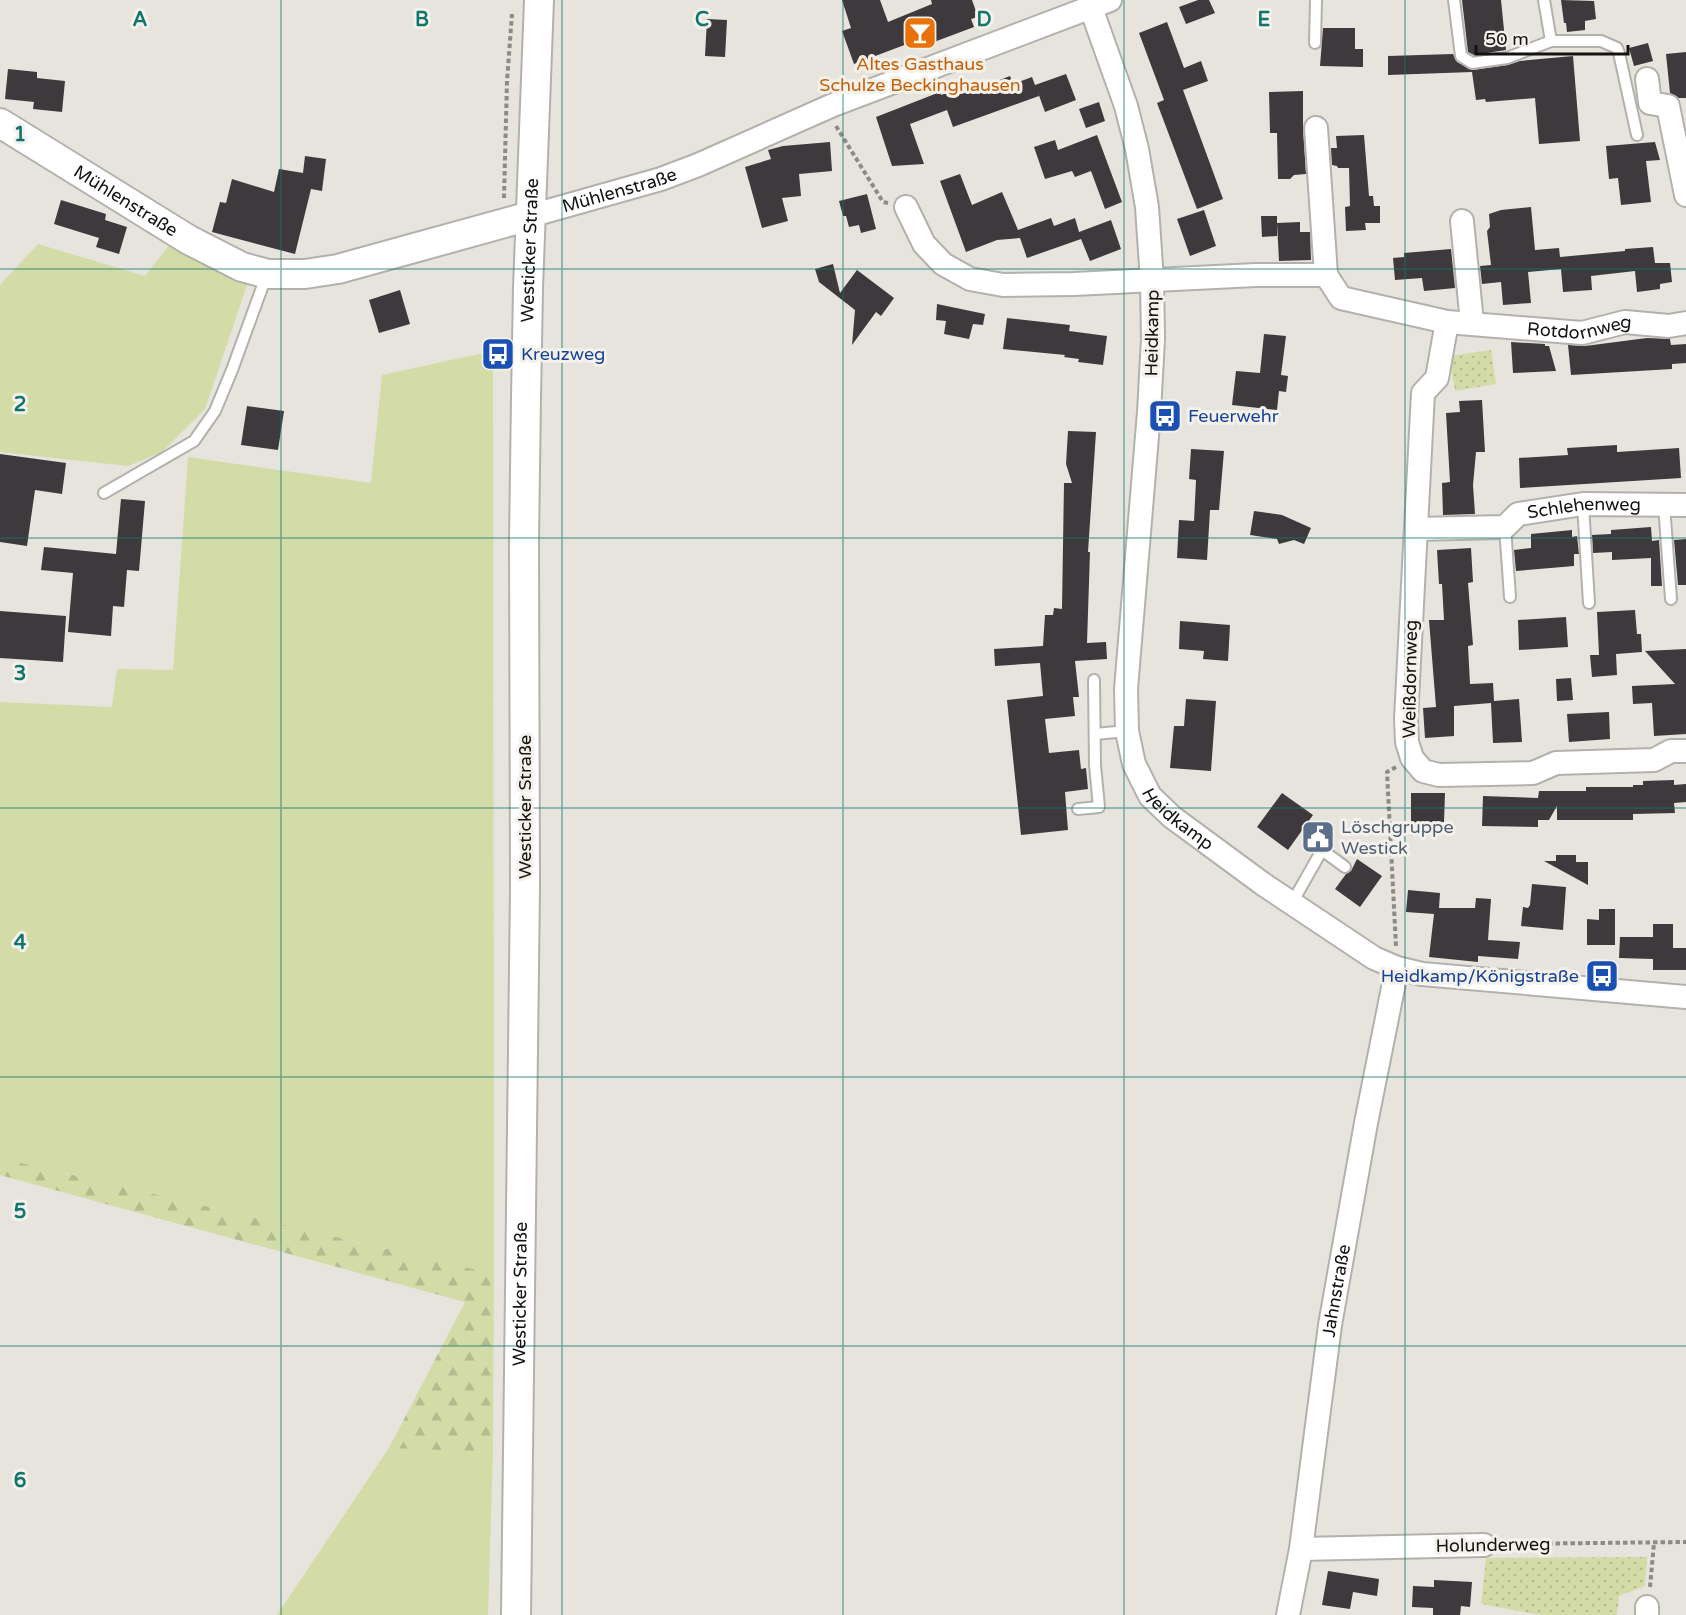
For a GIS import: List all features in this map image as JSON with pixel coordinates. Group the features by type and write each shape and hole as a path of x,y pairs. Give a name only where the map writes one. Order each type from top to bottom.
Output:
{"street":[{"name":"Westicker Straße","path":"516,1615 525,899 524,541 530,216 539,0"},
{"name":"Mühlenstraße","path":"0,123 189,240 242,267 268,274 305,274 339,269 661,179 826,108 1100,4"},
{"name":"Heidkamp","path":"1100,4 1137,149 1147,207 1152,280 1154,339 1126,689 1127,731 1134,764 1150,796 1172,817 1263,884 1374,958 1397,968 1422,975 1686,997"},
{"path":"1647,79 1650,103 1668,106 1686,195"},
{"path":"1152,280 1256,275 1326,275 1316,128"},
{"name":"Heidkamp","path":"906,207 924,244 943,264 970,279 1003,285 1152,280"},
{"path":"1462,221 1472,323"},
{"name":"Rotdornweg","path":"1326,275 1341,298 1447,322 1582,333 1625,322 1669,326 1686,323"},
{"name":"Weißdornweg","path":"1447,322 1437,378 1423,393 1406,719 1407,741 1412,758 1423,771 1439,775 1533,773 1556,764 1654,760 1671,751 1686,751"},
{"name":"Schlehenweg","path":"1416,530 1505,527 1518,514 1583,504 1675,505"},
{"name":"Jahnstraße","path":"1288,1615 1301,1549 1329,1325 1397,968"},
{"name":"Holunderweg","path":"1301,1549 1484,1545"}],"lane":[{"path":"1315,43 1316,0"},
{"path":"1454,0 1461,56 1472,63 1508,58 1551,41 1601,41 1617,48 1637,135"},
{"path":"1544,0 1551,41"},
{"path":"104,493 194,441 215,411 268,274"},
{"path":"1583,504 1589,603"},
{"path":"1671,599 1675,505"},
{"path":"1505,527 1510,597"},
{"path":"1078,809 1099,807 1095,765 1094,680"},
{"path":"1095,734 1127,731"},
{"path":"1292,903 1322,850 1345,867"}],"path":[{"path":"826,108 884,202 906,207"},
{"path":"1397,968 1387,772 1412,758"},
{"name":"Holunderweg","path":"1484,1545 1686,1542"},
{"path":"1647,1611 1654,1543"}],"green space":[{"path":"38,244 145,276 170,244 248,282 205,409 162,452 128,466 0,452 0,285"},
{"path":"1491,350 1496,384 1455,391 1449,356"},
{"path":"493,351 494,1274 0,1158 0,702 112,707 117,669 173,670 188,457 371,483 382,375"},
{"path":"0,1158 494,1274 493,1452 389,1448 465,1302 0,1175"},
{"path":"389,1448 493,1452 488,1615 277,1615"},
{"path":"1647,1557 1645,1586 1619,1596 1617,1615 1541,1615 1481,1604 1486,1558"}],"building":[{"path":"842,0 880,0 888,22 932,4 931,0 972,0 978,17 971,19 974,27 918,48 915,41 854,64 842,31 851,28"},
{"path":"1198,0 1209,0 1215,13 1186,24 1179,7"},
{"path":"1462,0 1501,0 1506,50 1474,55 1468,52"},
{"path":"1561,0 1594,1 1596,19 1585,21 1585,30 1567,32"},
{"path":"707,19 727,20 725,57 705,56"},
{"path":"1167,22 1184,68 1201,61 1208,81 1183,90 1223,199 1197,209 1157,103 1164,100 1139,33"},
{"path":"1323,28 1355,28 1355,49 1363,49 1363,67 1320,66"},
{"path":"1648,43 1653,61 1634,66 1629,48"},
{"path":"1686,52 1686,98 1679,98 1670,93 1666,54"},
{"path":"1453,54 1457,62 1473,70 1520,61 1573,56 1580,141 1539,144 1535,98 1486,102 1485,99 1476,100 1472,72 1388,75 1388,56"},
{"path":"8,69 37,72 37,78 65,81 62,112 33,109 34,102 5,99"},
{"path":"1066,74 1076,100 1045,112 1037,90 1039,96 953,127 947,110 910,124 924,164 892,166 876,117 940,92 941,95 975,83 977,89 1010,76 1013,84 1032,77 1035,85"},
{"path":"1303,91 1306,174 1294,175 1290,179 1278,179 1277,133 1270,133 1269,92"},
{"path":"1099,102 1105,121 1086,128 1079,109"},
{"path":"1097,135 1122,202 1105,209 1091,171 1075,177 1072,171 1045,179 1034,147 1055,140 1058,150"},
{"path":"1364,135 1369,196 1373,196 1374,206 1380,206 1380,223 1365,223 1366,230 1346,231 1345,207 1350,206 1349,168 1338,168 1332,165 1331,148 1337,148 1336,136"},
{"path":"830,142 832,171 799,174 801,196 782,198 788,221 762,228 745,167 771,159 768,150 783,146"},
{"path":"1655,142 1660,160 1646,161 1651,202 1621,205 1618,178 1609,179 1606,146"},
{"path":"305,156 326,159 322,191 311,189 295,254 212,232 220,202 226,203 232,179 274,192 279,169 303,173"},
{"path":"960,174 972,205 1002,192 1018,230 1051,218 1054,226 1075,218 1079,232 1111,220 1121,249 1090,261 1081,239 1027,258 1020,238 997,240 966,252 940,181"},
{"path":"867,194 876,229 861,233 859,225 849,227 839,201"},
{"path":"61,200 106,214 105,220 127,227 119,254 96,247 99,238 54,224"},
{"path":"1531,207 1535,250 1559,248 1560,257 1653,247 1655,263 1670,263 1672,282 1660,284 1660,289 1637,292 1635,271 1591,276 1592,290 1563,292 1561,269 1528,272 1531,303 1503,305 1501,282 1482,284 1480,266 1491,265 1487,231 1490,227 1489,214 1501,210"},
{"path":"1204,210 1216,246 1190,256 1177,219"},
{"path":"1261,216 1277,216 1277,236 1262,237"},
{"path":"1300,222 1300,232 1310,232 1311,260 1279,261 1277,223"},
{"path":"1451,249 1455,288 1424,291 1422,278 1395,280 1393,258 1404,257 1404,253"},
{"path":"833,264 840,293 857,270 894,298 881,316 876,312 852,345 855,310 819,282 815,269"},
{"path":"400,290 410,324 379,333 369,300"},
{"path":"937,304 985,314 983,325 973,324 969,339 944,334 946,321 936,320"},
{"path":"1007,318 1070,325 1069,331 1107,336 1103,365 1078,362 1079,359 1064,357 1065,355 1003,349"},
{"path":"1264,334 1286,336 1281,375 1288,376 1286,392 1279,391 1277,410 1232,405 1236,371 1260,373"},
{"path":"1647,338 1670,339 1671,345 1686,344 1686,363 1672,364 1672,369 1571,375 1568,345 1585,346"},
{"path":"1511,342 1549,346 1556,371 1513,373"},
{"path":"1482,400 1485,452 1476,452 1473,485 1475,514 1443,515 1442,483 1450,482 1446,413 1460,412 1459,401"},
{"path":"247,406 284,411 278,450 241,445"},
{"path":"1068,431 1096,432 1088,552 1090,552 1087,643 1106,642 1107,659 1075,661 1079,697 1073,697 1075,716 1045,719 1049,753 1079,750 1081,769 1086,768 1088,789 1065,792 1068,830 1021,835 1007,700 1043,696 1040,663 995,666 994,649 1043,646 1045,615 1053,615 1054,608 1062,609 1064,483 1072,483 1066,464"},
{"path":"1617,445 1617,452 1679,448 1681,478 1520,488 1519,458 1568,455 1567,448"},
{"path":"1191,449 1224,451 1219,510 1210,510 1207,560 1177,558 1179,520 1194,521 1196,480 1189,479"},
{"path":"0,454 66,463 62,494 35,490 27,546 0,542"},
{"path":"121,499 145,501 139,571 127,570 124,607 113,606 111,636 68,632 73,573 41,570 44,547 116,554"},
{"path":"1254,511 1282,515 1311,528 1304,544 1294,540 1279,544 1277,539 1250,535"},
{"path":"1651,527 1652,541 1659,540 1662,586 1651,586 1651,558 1612,560 1612,552 1593,553 1592,535 1611,534 1611,530"},
{"path":"1572,530 1572,537 1577,536 1579,554 1574,554 1574,566 1516,571 1514,550 1531,548 1531,534"},
{"path":"1686,539 1686,585 1678,585 1674,540"},
{"path":"1471,548 1473,582 1468,583 1473,645 1468,646 1470,684 1493,683 1494,701 1519,699 1522,742 1493,743 1491,703 1454,706 1454,736 1425,738 1423,708 1436,707 1429,620 1444,620 1437,550"},
{"path":"1635,610 1637,634 1641,634 1642,652 1616,654 1617,675 1592,677 1590,655 1599,655 1597,612"},
{"path":"0,611 66,616 63,662 0,658"},
{"path":"1566,617 1568,647 1519,650 1518,620"},
{"path":"1180,621 1230,625 1228,661 1203,659 1204,651 1179,649"},
{"path":"1686,649 1686,734 1654,736 1652,703 1633,704 1632,686 1675,684 1645,651"},
{"path":"1571,678 1573,700 1557,701 1556,679"},
{"path":"1186,699 1216,701 1211,771 1170,768 1174,726 1184,726"},
{"path":"1609,712 1610,739 1569,742 1567,714"},
{"path":"1674,780 1674,785 1686,784 1686,802 1674,803 1675,813 1633,814 1633,820 1557,820 1557,806 1549,820 1538,820 1538,827 1482,826 1483,796 1538,798 1539,791 1586,791 1586,787 1633,787 1633,785 1643,785 1643,781"},
{"path":"1282,793 1313,815 1288,850 1257,827"},
{"path":"1411,793 1445,793 1444,822 1420,823 1411,836"},
{"path":"1556,855 1576,855 1576,862 1588,862 1588,885 1544,861 1556,861"},
{"path":"1357,859 1382,876 1360,907 1335,889 1351,871"},
{"path":"1532,884 1566,887 1563,930 1521,926 1523,907 1528,908 1530,905"},
{"path":"1408,890 1440,893 1439,908 1475,908 1476,898 1491,899 1488,940 1520,942 1518,959 1478,956 1478,962 1429,957 1434,914 1406,912"},
{"path":"1599,909 1615,909 1615,945 1587,945 1587,919 1599,920"},
{"path":"1653,924 1673,924 1673,948 1686,948 1686,970 1653,970 1653,959 1619,958 1620,937 1653,937"},
{"path":"1328,1571 1379,1579 1377,1596 1353,1592 1350,1609 1322,1605"},
{"path":"1434,1580 1472,1582 1470,1607 1461,1606 1460,1615 1433,1615 1433,1608 1412,1607 1413,1586 1434,1587"}],"place":[{"name":"Altes Gasthaus Schulze Beckinghausen","path":"920,33"},
{"name":"Kreuzweg","path":"498,354"},
{"name":"Feuerwehr","path":"1165,416"},
{"name":"Löschgruppe Westick","path":"1318,837"},
{"name":"Heidkamp/Königstraße","path":"1602,976"}]}
